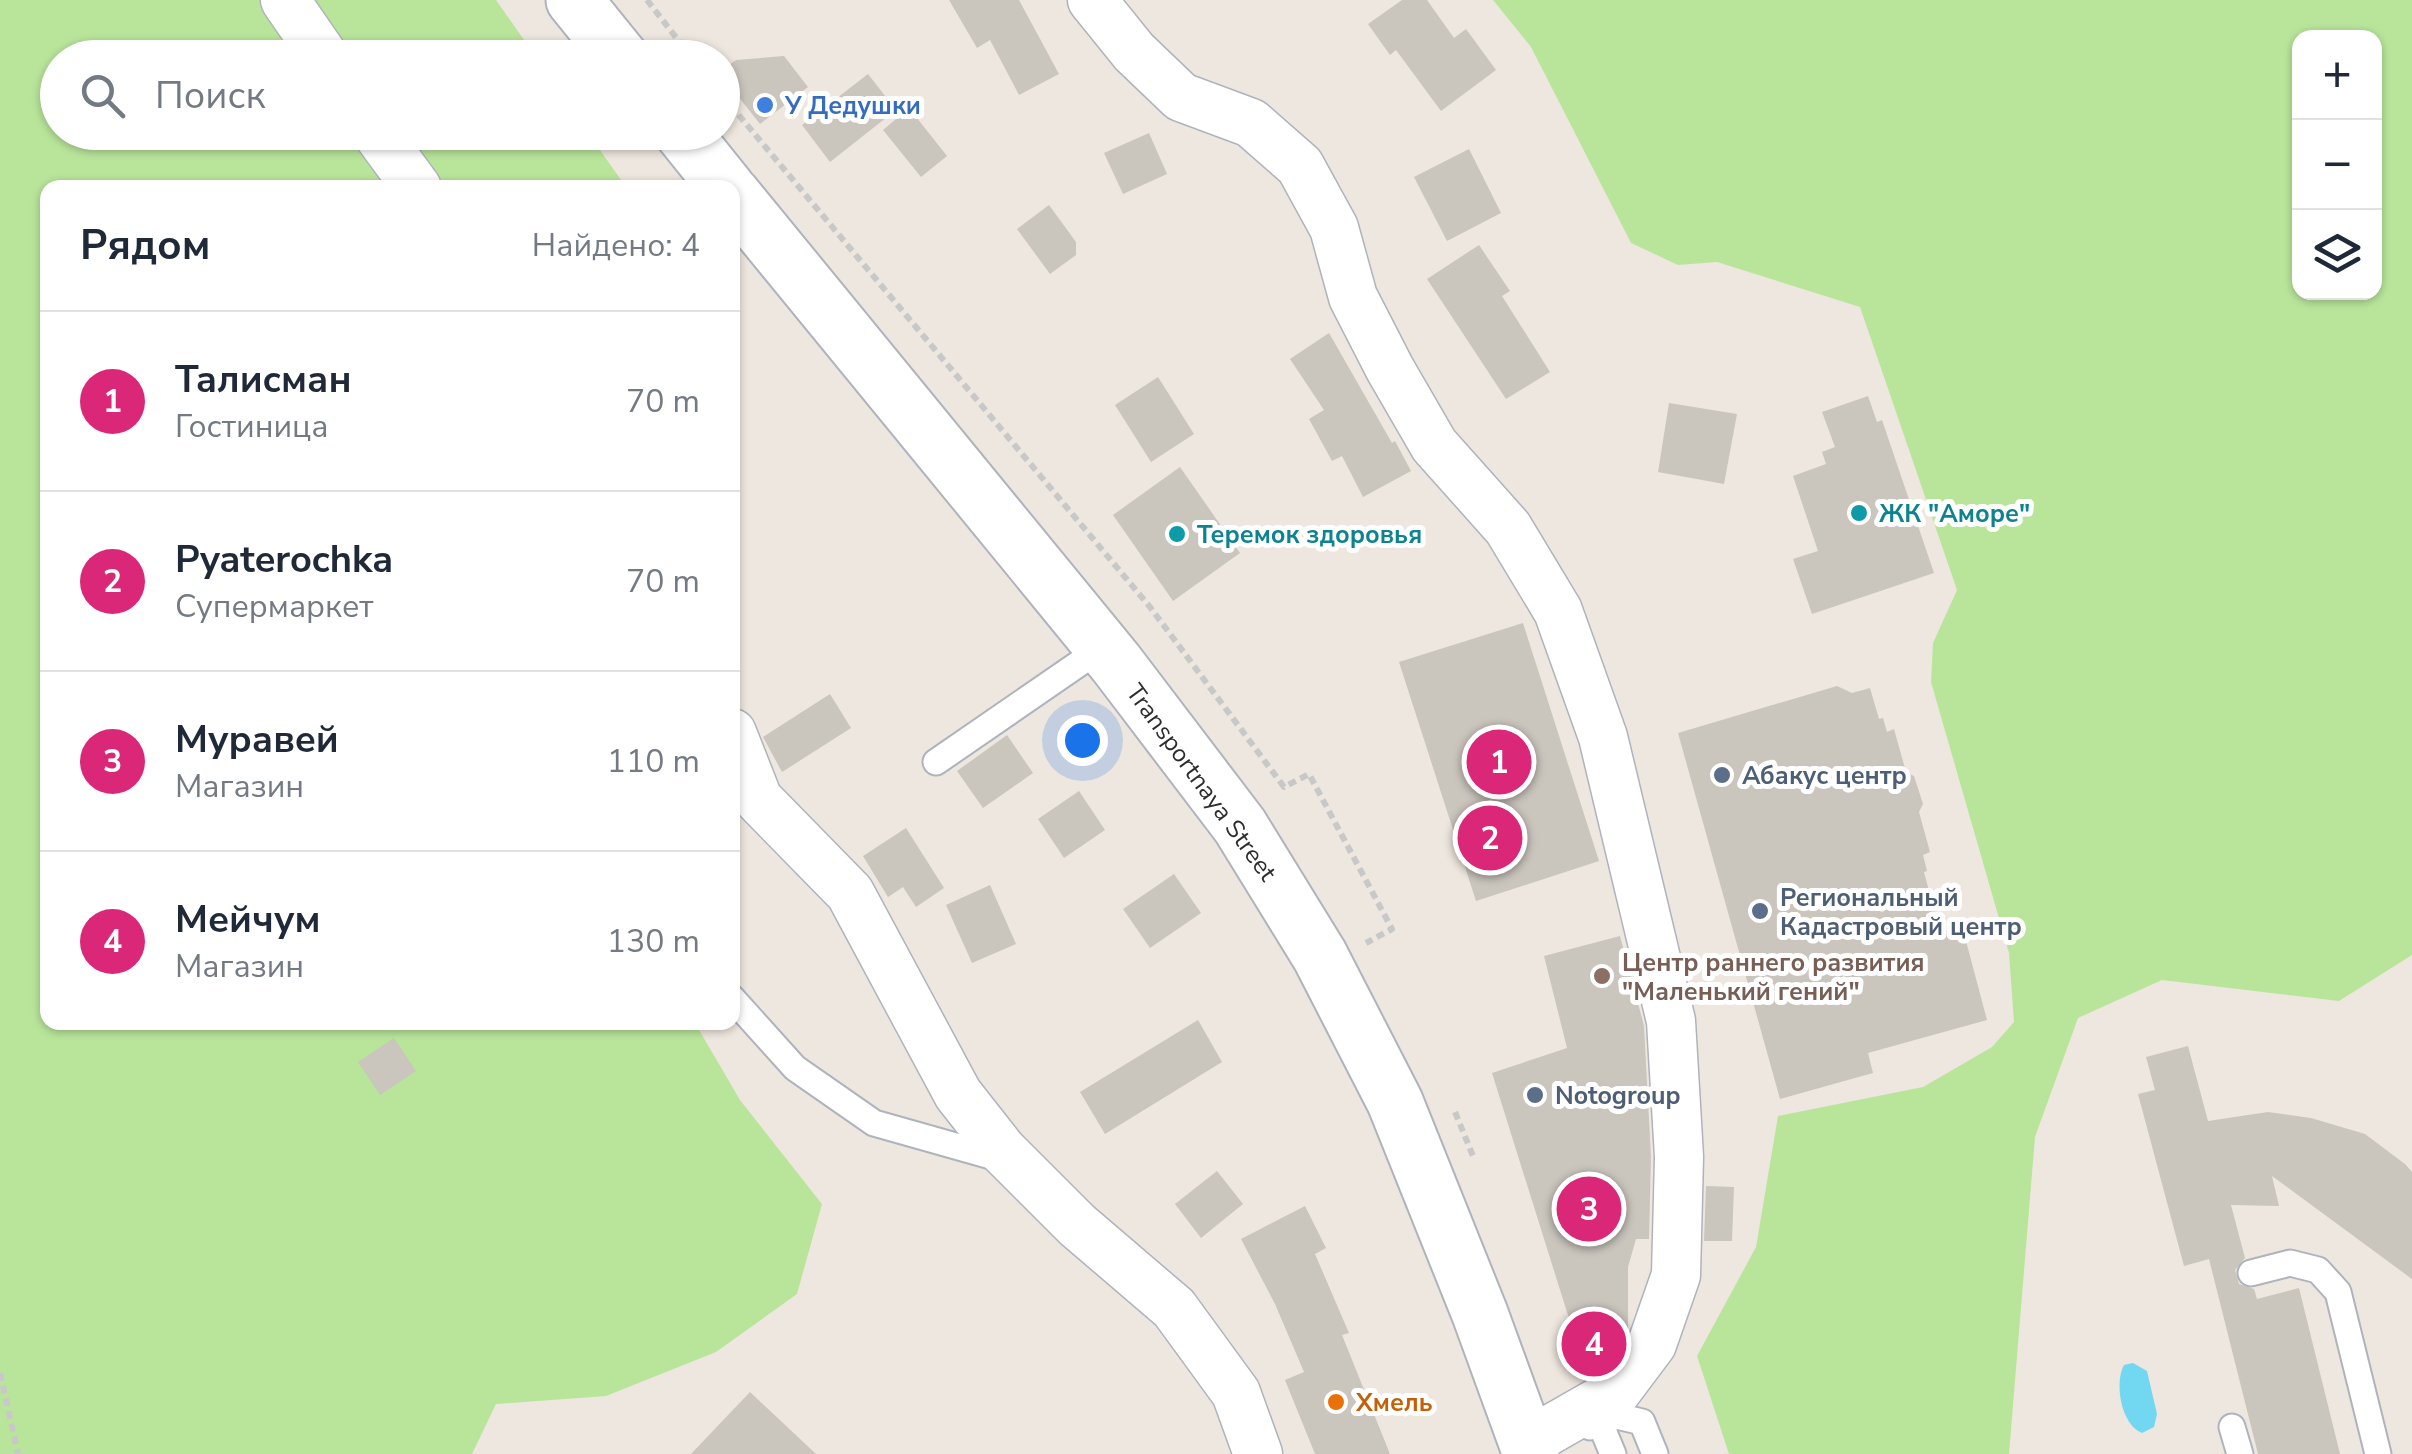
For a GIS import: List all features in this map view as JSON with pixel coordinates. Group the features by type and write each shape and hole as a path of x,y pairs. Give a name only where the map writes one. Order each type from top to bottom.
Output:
{"main road":[{"path":"574,0 606,40"},
{"path":"696,150 721,180"},
{"name":"Transportnaya Street","path":"740,204 1103,647 1240,826 1320,956 1395,1102 1529,1449"}],"street":[{"path":"285,0 312,40"},
{"path":"1092,0 1134,52 1182,97 1252,123 1300,166 1334,228 1354,297 1434,445 1508,528 1558,611 1602,737 1670,1022 1679,1157 1676,1275 1652,1344 1616,1392 1529,1449"},
{"path":"389,150 411,180"},
{"path":"740,753 758,798 850,893 958,1094 1014,1163 1077,1225 1174,1308 1236,1393 1258,1454"}],"lane":[{"path":"936,762 1103,647"},
{"path":"740,1007 796,1068 874,1123 1014,1163"},
{"path":"2251,1273 2290,1264 2318,1270 2338,1292 2378,1454"},
{"path":"1529,1449 1617,1416 1642,1422 1656,1454"},
{"path":"1600,1423 1613,1454"},
{"path":"2232,1426 2240,1454"}],"path":[{"path":"647,0 678,40"},
{"path":"740,117 1150,608 1284,786 1309,774 1392,929 1365,944 1374,959"},
{"path":"0,1373 18,1454"}],"green space":[{"path":"0,0 496,0 524,40 40,40 40,150 600,150 621,180 40,180 40,1030 699,1030 740,1100 822,1204 797,1294 716,1352 606,1396 496,1404 472,1454 0,1454"},
{"path":"1493,0 2412,0 2412,955 2339,1001 2162,980 2078,1018 2035,1137 2009,1454 1729,1454 1697,1356 1756,1247 1778,1116 1923,1087 1992,1047 2014,1022 2009,953 1931,682 1933,643 1957,590 1860,307 1717,262 1678,265 1631,243 1531,47"}],"water":[{"path":"2133,1363 2147,1371 2157,1414 2154,1427 2142,1433 2129,1422 2121,1403 2121,1373 2124,1365"}],"building":[{"path":"949,0 1019,0 1059,74 1019,95 990,40 977,48"},
{"path":"1402,0 1427,0 1454,38 1466,29 1496,70 1441,111 1396,50 1390,55 1368,24"},
{"name":"У Дедушки","path":"784,56 808,87 760,124 740,99 740,60"},
{"path":"868,74 896,110 830,162 802,125"},
{"path":"909,108 947,156 921,177 883,130"},
{"path":"1149,133 1167,174 1123,194 1104,153"},
{"path":"1469,149 1501,213 1447,241 1414,177"},
{"path":"1049,205 1076,242 1076,255 1050,274 1017,229"},
{"path":"1479,245 1510,291 1502,296 1550,372 1506,399 1427,279"},
{"path":"1329,333 1411,471 1363,497 1342,456 1332,461 1309,419 1324,410 1290,359"},
{"path":"1158,377 1194,434 1151,462 1115,405"},
{"name":"ЖК \"Аморе\"","path":"1868,396 1877,422 1882,420 1934,573 1812,614 1793,559 1818,551 1793,476 1826,464 1822,452 1835,447 1822,412"},
{"path":"1669,403 1737,414 1724,484 1658,472"},
{"name":"Теремок здоровья","path":"1180,467 1240,553 1173,601 1113,515"},
{"path":"1523,623 1599,861 1476,901 1399,662"},
{"path":"1837,686 1852,693 1870,688 1879,719 1883,718 1887,732 1894,729 1906,772 1914,776 1923,804 1919,812 1930,852 1923,855 1927,871 1924,872 1940,932 1962,926 1987,1020 1868,1053 1873,1073 1780,1099 1678,733"},
{"path":"830,694 851,728 782,772 763,737"},
{"path":"1007,735 1033,773 983,808 957,771"},
{"path":"1079,791 1105,830 1064,858 1038,819"},
{"path":"906,828 944,888 916,907 903,887 888,897 863,856"},
{"path":"1174,874 1201,913 1150,948 1123,909"},
{"path":"990,885 1016,944 972,963 946,905"},
{"path":"1620,936 1644,1026 1651,1157 1649,1239 1636,1239 1628,1267 1628,1329 1586,1362 1492,1073 1567,1048 1544,956"},
{"path":"1198,1020 1222,1062 1105,1134 1080,1092"},
{"path":"394,1038 416,1071 380,1095 358,1062"},
{"path":"2188,1046 2208,1121 2268,1112 2311,1118 2365,1134 2412,1172 2412,1279 2272,1176 2279,1206 2231,1205 2245,1258 2235,1270 2239,1284 2254,1289 2257,1299 2299,1288 2340,1454 2258,1454 2209,1259 2184,1266 2138,1094 2155,1090 2146,1057"},
{"path":"1217,1171 1243,1204 1201,1238 1175,1204"},
{"path":"1706,1186 1734,1187 1732,1241 1704,1241"},
{"path":"1305,1206 1326,1248 1315,1254 1349,1333 1342,1335 1390,1454 1315,1454 1285,1380 1304,1372 1241,1239"},
{"path":"750,1392 816,1454 691,1454"}],"place":[{"name":"У Дедушки","path":"765,105"},
{"name":"ЖК \"Аморе\"","path":"1859,513"},
{"name":"Теремок здоровья","path":"1177,534"},
{"name":"Талисман","path":"1499,762"},
{"name":"Абакус центр","path":"1722,775"},
{"name":"Pyaterochka","path":"1490,838"},
{"name":"Региональный Кадастровый центр","path":"1760,911"},
{"name":"Центр раннего развития \"Маленький гений\"","path":"1602,976"},
{"name":"Notogroup","path":"1535,1095"},
{"name":"Муравей","path":"1589,1209"},
{"name":"Мейчум","path":"1594,1344"},
{"name":"Хмель","path":"1336,1402"}]}
